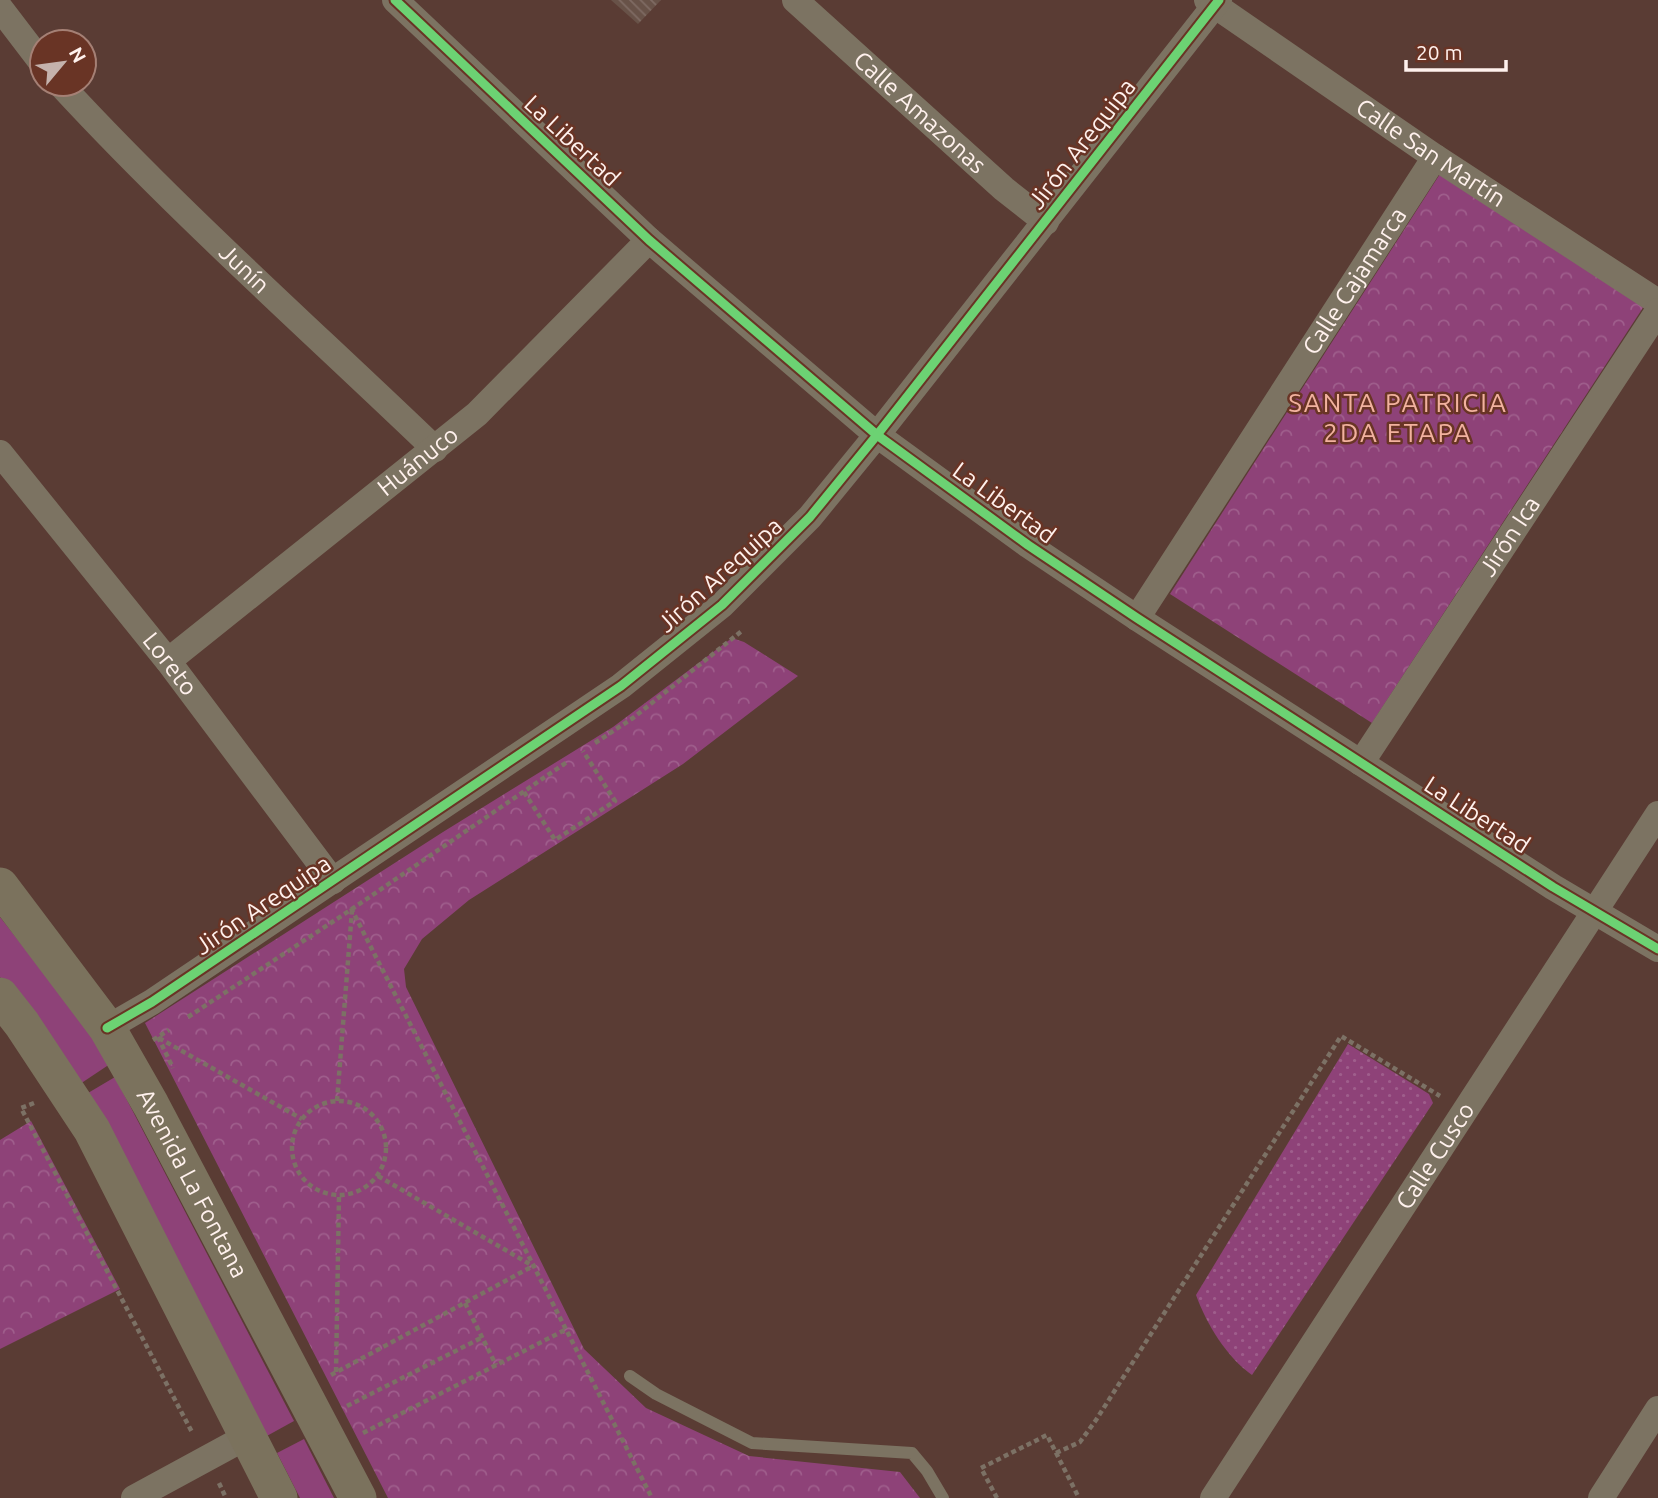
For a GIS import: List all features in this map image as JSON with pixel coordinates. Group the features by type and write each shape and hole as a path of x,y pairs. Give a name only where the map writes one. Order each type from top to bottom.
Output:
{"main road":[{"name":"Avenida La Fontana","path":"0,886 107,1028 358,1498"},
{"path":"0,996 22,1024 92,1130 279,1498"}],"street":[{"name":"La Libertad","path":"395,0 649,240 877,435 1028,545 1137,618 1553,887 1658,949"},
{"name":"Calle Amazonas","path":"794,0 1004,189 1046,222"},
{"name":"Jirón Arequipa","path":"107,1028 152,1002 621,686 722,606 810,517 877,435 1046,222 1213,2"},
{"name":"Calle San Martín","path":"1213,2 1435,157 1658,302"},
{"path":"0,8 28,45"},
{"name":"Junín","path":"73,98 118,147 206,233 435,449"},
{"name":"Calle Cajamarca","path":"1137,618 1435,157"},
{"name":"Huánuco","path":"168,661 435,449 511,382 649,240"},
{"name":"Jirón Ica","path":"1360,763 1658,311"},
{"name":"Loreto","path":"0,453 168,661 333,881"},
{"name":"Calle Cusco","path":"1213,1498 1658,814"},
{"path":"1601,1498 1658,1409"},
{"path":"134,1498 247,1436"}],"lane":[{"path":"630,1376 656,1394 752,1443 912,1453 927,1471 943,1498"}],"path":[{"path":"181,1022 633,718 746,627"},
{"path":"524,792 555,840 615,801 583,751"},
{"path":"337,1101 352,909"},
{"path":"352,909 652,1498"},
{"path":"169,1030 158,1037 302,1119"},
{"path":"1056,1453 1080,1442 1096,1420 1341,1036 1441,1096 1433,1107"},
{"path":"337,1101 352,1103 366,1110 377,1120 384,1133 387,1148 378,1176 361,1191 339,1196 324,1194 310,1186 299,1175 293,1161 295,1130 302,1119 323,1103 337,1101"},
{"path":"21,1108 195,1438"},
{"path":"378,1176 533,1266"},
{"path":"339,1196 336,1372 533,1266"},
{"path":"465,1303 496,1365"},
{"path":"359,1435 565,1330"},
{"path":"345,1407 484,1337"},
{"path":"997,1498 981,1468 1047,1435 1079,1498"}],"green space":[{"path":"1440,174 1646,303 1372,723 1170,594"},
{"path":"732,638 744,642 798,676 683,764 469,900 422,939 404,969 406,987 584,1349 646,1408 749,1456 900,1472 920,1498 388,1498 145,1023 443,832 613,727"},
{"path":"0,917 88,1029 110,1064 80,1084 57,1048 0,977"},
{"path":"1348,1044 1429,1094 1433,1103 1252,1375 1234,1359 1218,1339 1196,1295"},
{"path":"115,1077 294,1421 265,1437 88,1093"},
{"path":"31,1121 120,1289 0,1349 0,1140"},
{"path":"304,1439 334,1498 300,1498 277,1453"}],"building":[{"path":"611,0 661,0 638,24"}],"cycle path":[{"path":"395,0 649,240 877,435 1028,545 1137,618 1553,887 1658,949"},
{"path":"107,1028 152,1002 621,686 722,605 810,517 1219,0"}],"district":[{"name":"SANTA PATRICIA 2DA ETAPA","path":"1398,418"}]}
